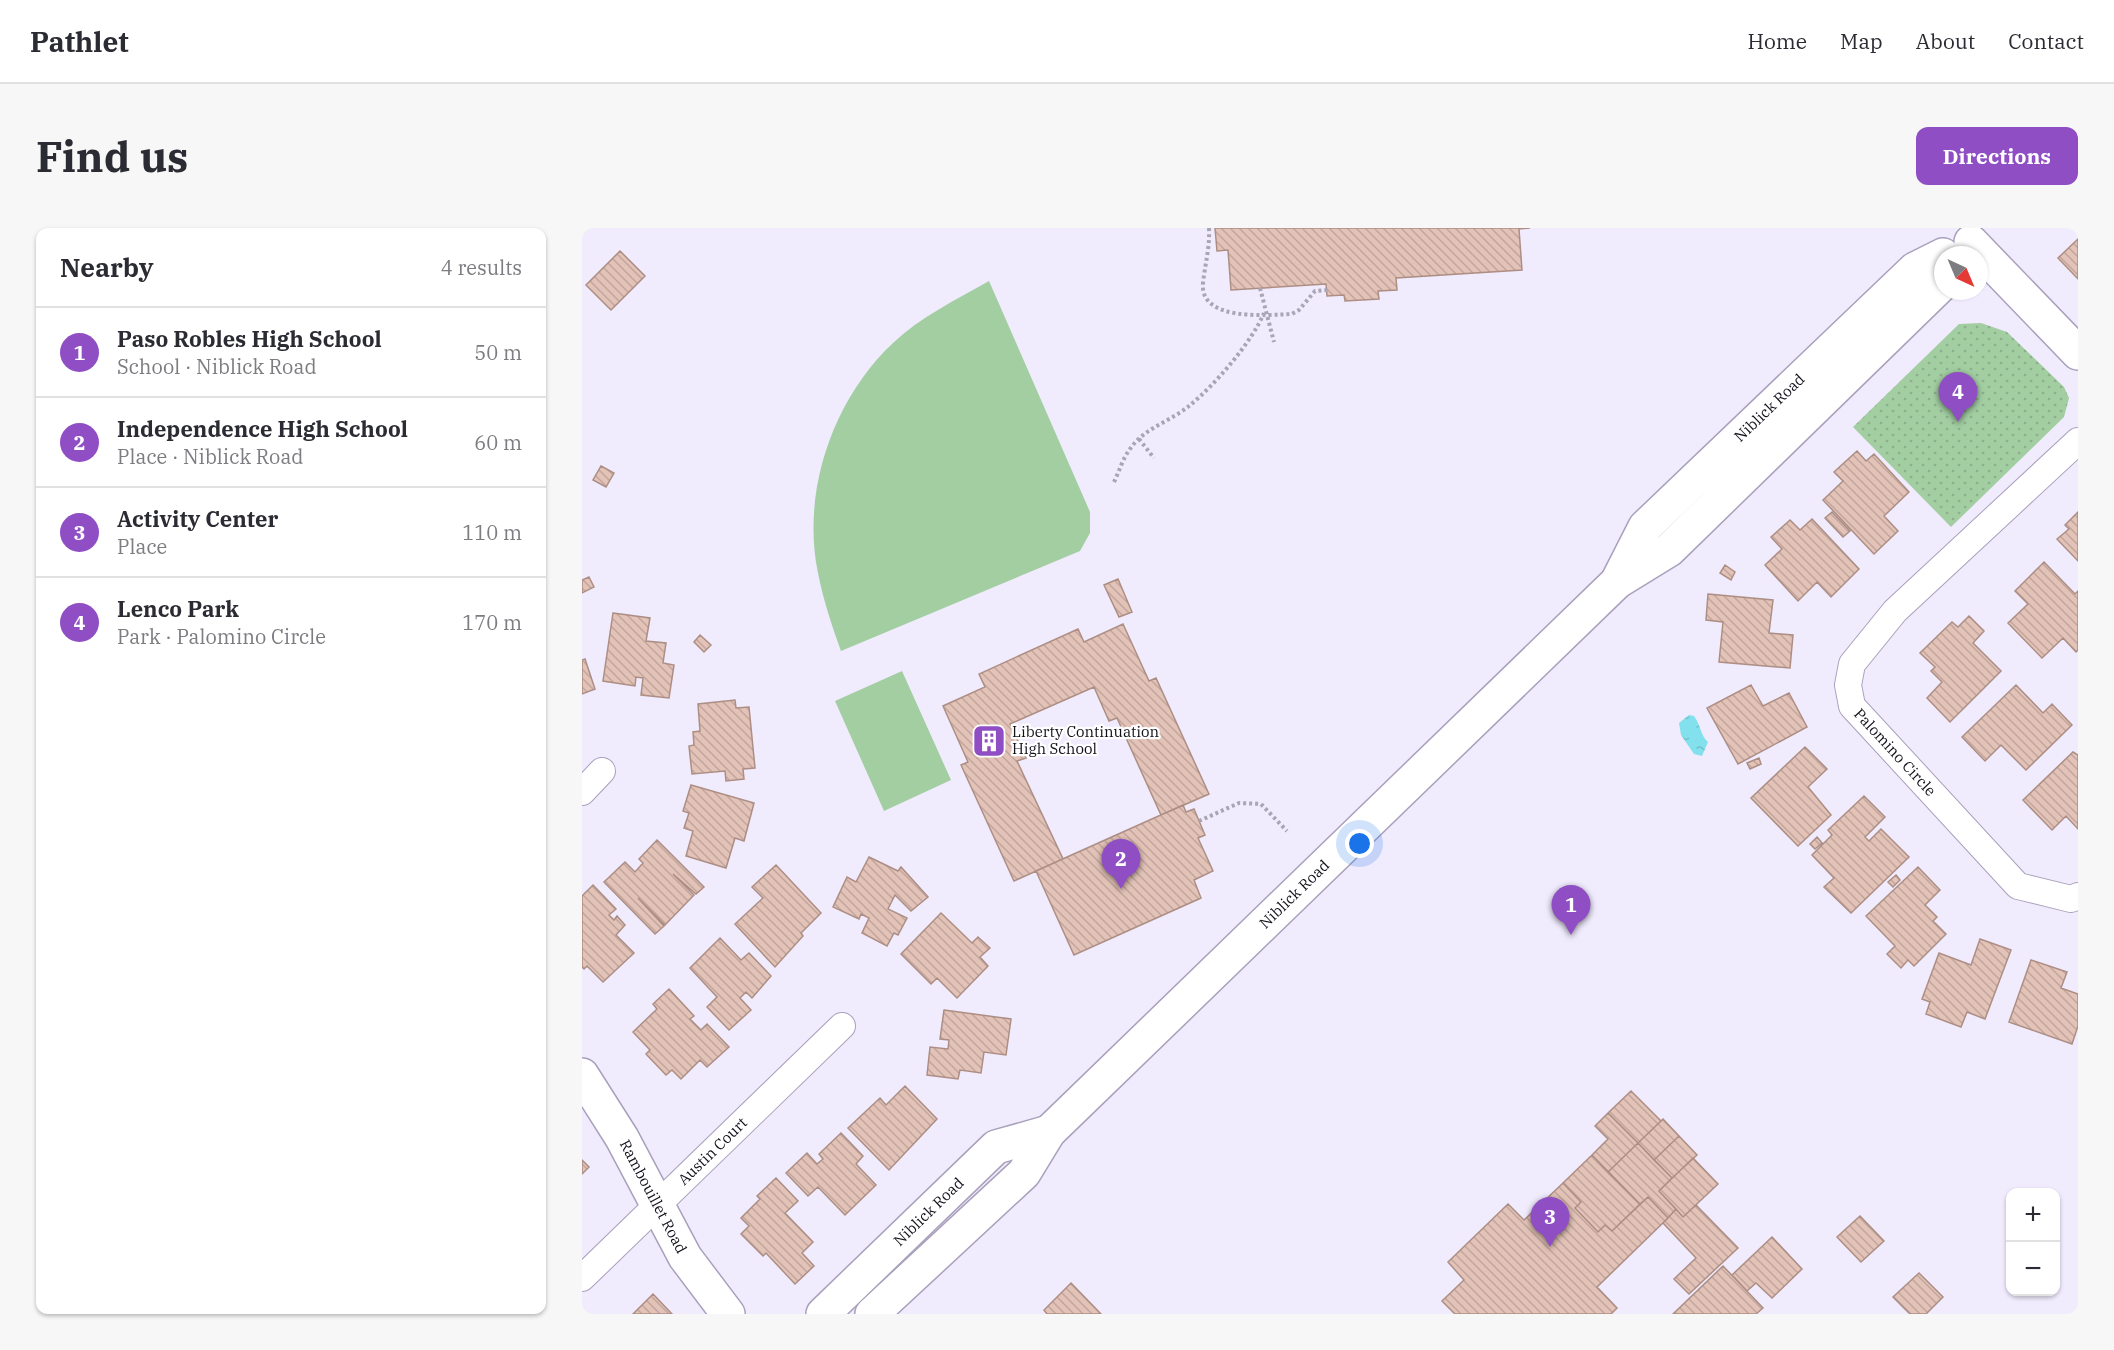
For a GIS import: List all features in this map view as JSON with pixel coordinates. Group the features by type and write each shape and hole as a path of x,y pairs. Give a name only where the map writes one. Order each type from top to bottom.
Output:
{"main road":[{"name":"Niblick Road","path":"1617,582 1645,527 1915,269 1934,260"},
{"path":"1988,271 2078,353"},
{"name":"Niblick Road","path":"872,1314 1024,1173 1049,1132 1617,582 1669,550 1934,292"},
{"name":"Rambouillet Road","path":"582,1075 622,1138 685,1257 728,1314"},
{"name":"Niblick Road","path":"823,1314 996,1147 1049,1132"}],"street":[{"name":"Palomino Circle","path":"2078,441 1895,611 1852,664 1848,685 1852,706 2018,886 2071,899 2078,896"},
{"path":"582,792 602,771"},
{"name":"Austin Court","path":"582,1278 842,1026"}],"path":[{"path":"1209,228 1209,259 1203,284 1209,301 1222,311 1230,314 1292,314 1299,310 1315,291 1327,290"},
{"path":"1260,288 1264,313 1274,342"},
{"path":"1114,482 1130,449 1139,439 1189,406 1240,353 1259,327 1264,313"},
{"path":"1139,439 1154,458"},
{"path":"1199,820 1239,803 1261,804 1287,831"}],"green space":[{"path":"989,281 1090,512 1090,533 1080,551 841,651 822,593 814,542 814,511 818,479 838,419 872,366 893,343 927,317"},
{"path":"1981,323 2007,332 2064,387 2069,398 2064,417 1951,527 1853,427 1959,324"},
{"path":"902,671 951,780 884,811 835,701"}],"water":[{"path":"1689,715 1694,716 1708,742 1702,756 1694,754 1681,735 1679,723"}],"building":[{"path":"1215,228 1530,228 1519,229 1522,270 1396,278 1397,290 1378,291 1379,299 1345,301 1344,295 1327,296 1326,284 1231,290 1228,250 1217,251"},
{"path":"2078,239 2078,279 2058,258"},
{"path":"620,251 645,276 611,310 586,285"},
{"path":"1857,451 1866,461 1874,454 1909,492 1884,516 1898,531 1874,554 1823,500 1843,481 1834,472"},
{"path":"601,466 614,473 606,487 593,480"},
{"path":"1832,512 1850,531 1843,537 1825,518"},
{"path":"2078,512 2078,561 2057,539 2069,529 2065,525"},
{"path":"1812,519 1859,569 1831,597 1817,582 1798,601 1765,565 1782,549 1771,537 1790,520 1800,530"},
{"path":"2044,562 2075,594 2078,591 2078,650 2076,652 2063,638 2042,658 2008,623 2028,604 2015,591"},
{"path":"1725,565 1735,572 1731,580 1720,573"},
{"path":"589,577 594,587 582,593 582,580"},
{"path":"1118,579 1132,612 1119,617 1104,585"},
{"path":"1708,594 1773,600 1769,633 1793,635 1790,668 1719,662 1723,622 1706,620"},
{"path":"613,613 650,618 646,641 666,643 663,663 674,665 669,698 641,695 643,678 636,677 635,686 603,681"},
{"path":"1969,616 1984,631 1973,643 2001,671 1950,722 1927,698 1942,682 1931,671 1935,667 1920,653 1952,622 1958,627"},
{"name":"Liberty Continuation High School","path":"1123,624 1149,681 1156,678 1209,794 1161,815 1117,718 1109,721 1094,687 1010,724 1026,758 1017,761 1063,859 1014,881 961,765 968,762 943,706 985,687 979,674 1078,629 1084,642"},
{"path":"700,635 711,645 704,652 694,642"},
{"path":"585,659 595,689 582,694 582,660"},
{"path":"1751,685 1763,706 1789,693 1807,727 1738,764 1707,708"},
{"path":"2016,685 2043,713 2052,704 2072,725 2026,770 2001,745 1985,761 1962,737"},
{"path":"735,700 736,708 749,707 755,768 743,769 744,779 726,781 725,771 692,774 689,746 694,745 693,732 700,731 698,704"},
{"path":"1805,747 1827,769 1808,787 1831,815 1798,846 1751,798"},
{"path":"2073,752 2078,755 2078,829 2066,816 2052,830 2023,800"},
{"path":"1759,758 1761,764 1750,769 1747,763"},
{"path":"691,785 754,803 744,841 735,838 726,868 686,856 693,831 684,828 689,813 683,811"},
{"path":"1864,796 1885,817 1865,837 1869,841 1881,829 1909,857 1851,913 1824,887 1834,878 1812,855 1832,835 1828,830"},
{"path":"1183,805 1186,812 1194,809 1205,835 1198,838 1213,871 1194,880 1201,898 1074,955 1036,871"},
{"path":"1817,837 1822,843 1815,849 1810,844"},
{"path":"657,840 704,887 696,894 673,874 694,895 665,925 638,898 664,926 655,934 604,882 625,862 635,872 643,863 639,859"},
{"path":"869,857 898,871 901,867 928,897 911,911 895,895 888,909 907,918 898,935 894,933 887,946 862,933 869,918 861,914 859,919 833,907 847,877 856,882"},
{"path":"776,865 821,913 801,933 803,936 775,967 735,924 763,898 752,887"},
{"path":"1918,867 1940,890 1925,905 1937,917 1933,921 1946,934 1914,966 1908,960 1901,968 1887,954 1895,946 1866,916"},
{"path":"1896,875 1900,880 1893,887 1888,882"},
{"path":"593,885 616,909 609,915 614,920 617,916 625,925 616,935 634,953 603,982 587,966 584,969 582,967 582,896"},
{"path":"941,913 972,943 978,937 990,948 980,957 988,966 957,998 937,978 931,984 901,954"},
{"path":"720,938 741,960 749,953 771,976 752,998 746,992 740,998 751,1010 729,1030 707,1007 717,997 690,968"},
{"path":"1980,939 2011,950 1985,1019 1967,1012 1961,1027 1926,1014 1930,1002 1922,999 1939,953 1971,965"},
{"path":"2031,960 2067,972 2061,988 2078,994 2078,1026 2072,1044 2009,1022"},
{"path":"669,989 694,1016 690,1019 701,1030 707,1024 729,1047 707,1067 700,1060 681,1079 672,1070 666,1075 646,1054 650,1050 633,1032 657,1009 653,1004"},
{"path":"944,1010 1011,1019 1006,1055 984,1052 981,1073 960,1070 958,1079 927,1075 930,1047 948,1049 949,1040 940,1039"},
{"path":"905,1086 937,1119 889,1170 848,1128 880,1098 886,1105"},
{"path":"1631,1091 1661,1121 1638,1143 1608,1113"},
{"path":"1608,1113 1638,1143 1608,1172 1592,1155 1608,1139 1595,1126"},
{"path":"1663,1119 1679,1136 1654,1160 1638,1143"},
{"path":"841,1133 863,1156 856,1164 876,1185 845,1215 818,1187 808,1196 786,1173 807,1153 817,1164 823,1159 819,1154"},
{"path":"1679,1136 1697,1155 1672,1178 1654,1160"},
{"path":"1638,1143 1672,1178 1659,1191 1676,1209 1668,1218 1648,1197 1640,1204 1608,1172"},
{"path":"1592,1155 1640,1204 1612,1231 1605,1225 1598,1232 1575,1208 1581,1202 1563,1183"},
{"path":"1693,1158 1718,1184 1683,1217 1659,1191"},
{"path":"582,1160 589,1167 582,1174"},
{"path":"776,1178 798,1201 785,1213 813,1242 802,1253 814,1266 795,1284 766,1253 763,1256 741,1234 749,1226 741,1218 760,1199 757,1196"},
{"path":"1563,1183 1581,1202 1575,1208 1598,1232 1605,1225 1612,1231 1648,1197 1668,1218 1597,1287 1617,1308 1611,1314 1455,1314 1442,1301 1464,1280 1448,1262 1508,1204 1524,1220"},
{"path":"1696,1205 1738,1248 1689,1294 1674,1279 1696,1258 1663,1223 1676,1209 1683,1217"},
{"path":"1860,1216 1884,1241 1861,1262 1837,1237"},
{"path":"1772,1237 1802,1269 1772,1298 1756,1283 1747,1291 1732,1275"},
{"path":"1723,1266 1763,1308 1756,1314 1673,1314"},
{"path":"1919,1273 1943,1297 1926,1314 1910,1314 1893,1297"},
{"path":"1071,1283 1101,1314 1047,1314 1044,1310"},
{"path":"653,1294 672,1314 633,1314"}],"place":[{"name":"Lenco Park","path":"1958,422"},
{"name":"Liberty Continuation High School","path":"989,741"},
{"name":"Independence High School","path":"1121,889"},
{"name":"Paso Robles High School","path":"1571,935"},
{"name":"Activity Center","path":"1550,1247"}]}
